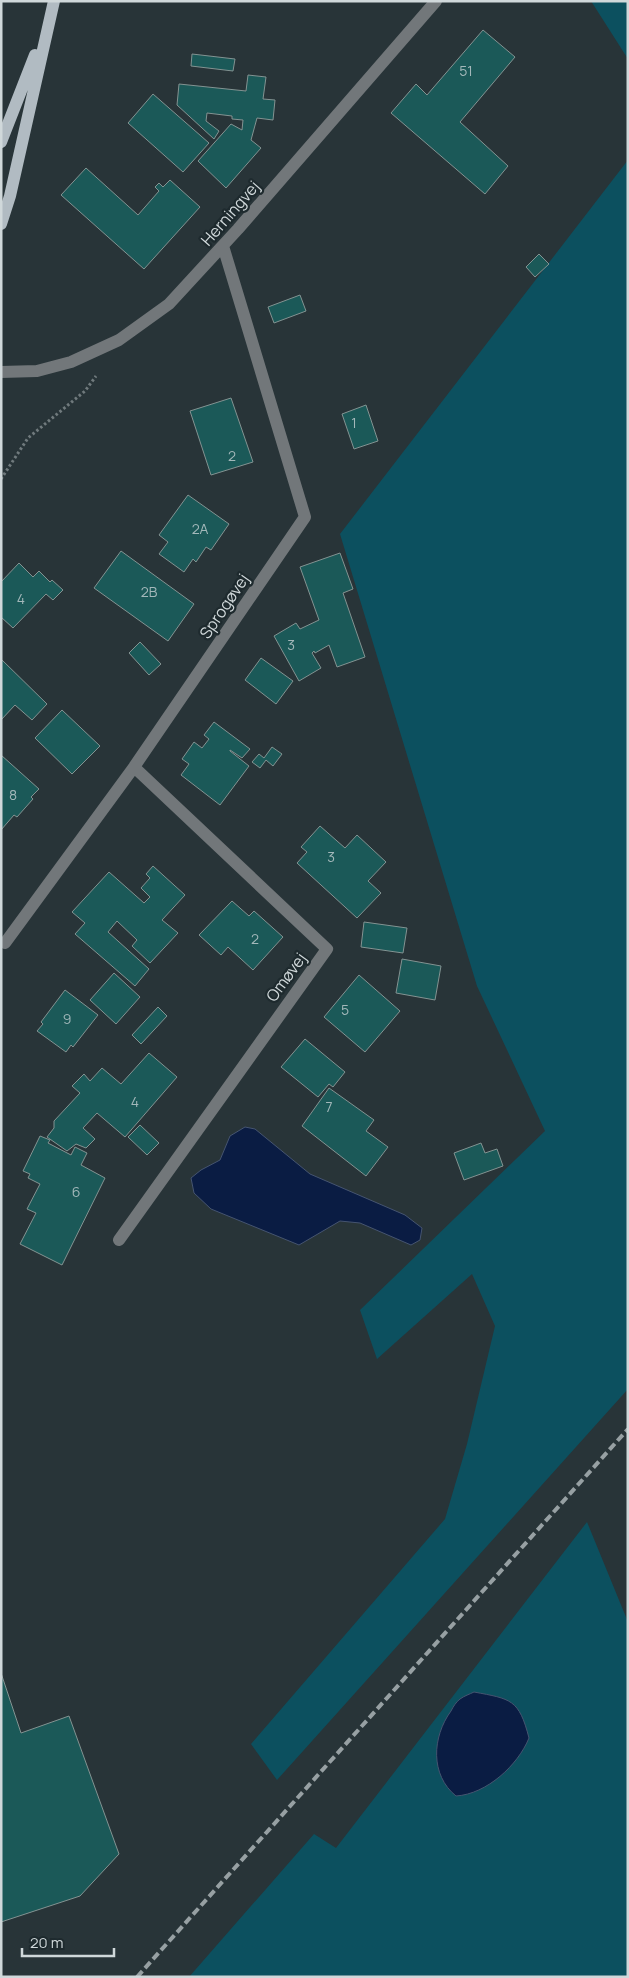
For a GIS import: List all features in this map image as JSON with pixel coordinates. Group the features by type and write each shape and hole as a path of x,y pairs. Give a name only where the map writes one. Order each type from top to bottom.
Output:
{"main road":[{"path":"1,224 10,196 54,1"},
{"path":"1,142 50,15"}],"street":[{"name":"Herningvej","path":"1,372 37,370 71,362 119,340 169,304 223,246 436,1"},
{"name":"Sprogøvej","path":"5,944 134,767 304,518 223,246"},
{"name":"Omøvej","path":"119,1240 327,948 134,767"}],"path":[{"path":"1,479 28,438 86,391 119,340"}],"shaded area":[{"path":"591,1 628,1 628,59"},
{"path":"628,160 628,1389 277,1780 251,1744 445,1519 467,1444 495,1326 472,1274 377,1359 360,1310 545,1131 477,986 340,534"},
{"path":"245,1127 255,1129 310,1174 405,1215 422,1228 420,1240 411,1245 360,1223 340,1221 299,1245 211,1209 194,1193 191,1178 201,1170 220,1160 230,1136"},
{"path":"587,1522 628,1622 628,1977 189,1977 314,1834 336,1848"},
{"path":"474,1692 505,1699 512,1703 521,1715 529,1738 509,1768 490,1784 468,1794 456,1796 442,1778 438,1767 437,1744 445,1721 455,1705 459,1700"}],"building":[{"path":"483,30 515,57 460,122 508,166 485,194 391,113 416,84 427,95"},
{"path":"192,54 235,59 233,71 191,66"},
{"path":"248,75 266,77 263,99 275,100 273,120 257,118 251,140 261,148 226,188 198,161 231,124 242,130 243,120 232,119 232,116 207,113 206,121 219,131 214,139 177,105 179,84 246,91"},
{"path":"153,94 209,143 183,172 128,123"},
{"path":"86,168 138,215 159,191 155,187 159,183 163,187 170,180 200,207 144,269 61,195"},
{"path":"539,254 549,264 535,277 526,267"},
{"path":"300,295 306,311 274,323 268,307"},
{"path":"231,398 253,462 211,475 190,411"},
{"path":"366,405 378,441 354,449 342,414"},
{"path":"188,495 229,524 211,550 206,547 196,562 193,559 184,572 159,554 168,542 159,535"},
{"path":"121,551 194,604 168,641 94,588"},
{"path":"340,553 353,589 343,593 365,657 337,667 329,645 312,653 321,668 299,681 274,636 296,623 300,629 319,620 300,567"},
{"path":"19,563 33,577 39,571 50,582 52,580 63,590 53,600 46,594 13,628 1,617 1,582"},
{"path":"140,642 161,664 149,675 129,653"},
{"path":"261,658 293,681 276,704 245,680"},
{"path":"1,659 47,704 32,720 15,705 1,720"},
{"path":"62,710 100,746 72,774 35,738"},
{"path":"214,722 250,749 242,758 230,750 249,766 220,805 181,775 189,764 182,759 194,742 202,748 209,739 204,735"},
{"path":"272,747 282,754 273,766 266,760 260,768 252,762 259,754 264,758"},
{"path":"1,755 39,789 17,817 14,815 1,830"},
{"path":"320,826 345,848 357,835 386,862 368,881 381,893 357,918 297,863 307,852 301,847"},
{"path":"153,866 185,895 162,920 178,933 150,963 132,946 137,940 117,921 108,932 149,969 135,986 75,934 85,923 72,912 109,872 144,903 150,897 141,888 150,878 146,874"},
{"path":"232,901 249,916 254,911 283,937 253,970 228,947 221,955 199,935"},
{"path":"364,922 407,928 403,953 361,947"},
{"path":"402,959 441,966 435,1000 396,993"},
{"path":"114,973 140,997 116,1024 90,1000"},
{"path":"359,975 400,1011 365,1052 324,1017"},
{"path":"65,990 98,1015 73,1047 71,1045 66,1052 37,1031 43,1024 41,1022"},
{"path":"158,1007 167,1016 141,1044 132,1035"},
{"path":"305,1039 345,1072 333,1087 329,1084 318,1097 281,1067"},
{"path":"149,1053 177,1077 125,1137 97,1113 83,1128 95,1139 86,1148 76,1144 67,1151 47,1137 54,1128 54,1121 80,1093 72,1086 84,1074 90,1081 102,1068 121,1084"},
{"path":"329,1088 374,1120 366,1131 388,1147 366,1176 302,1126"},
{"path":"140,1125 159,1143 147,1155 128,1137"},
{"path":"40,1136 50,1140 48,1143 71,1155 75,1147 87,1153 81,1165 105,1178 62,1265 20,1244 36,1213 27,1209 40,1184 28,1178 30,1174 23,1171"},
{"path":"481,1143 485,1153 497,1149 503,1166 464,1180 454,1153"},
{"path":"1,1673 21,1733 69,1716 119,1854 80,1896 1,1922"}],"railway":[{"path":"137,1977 628,1429"}]}
